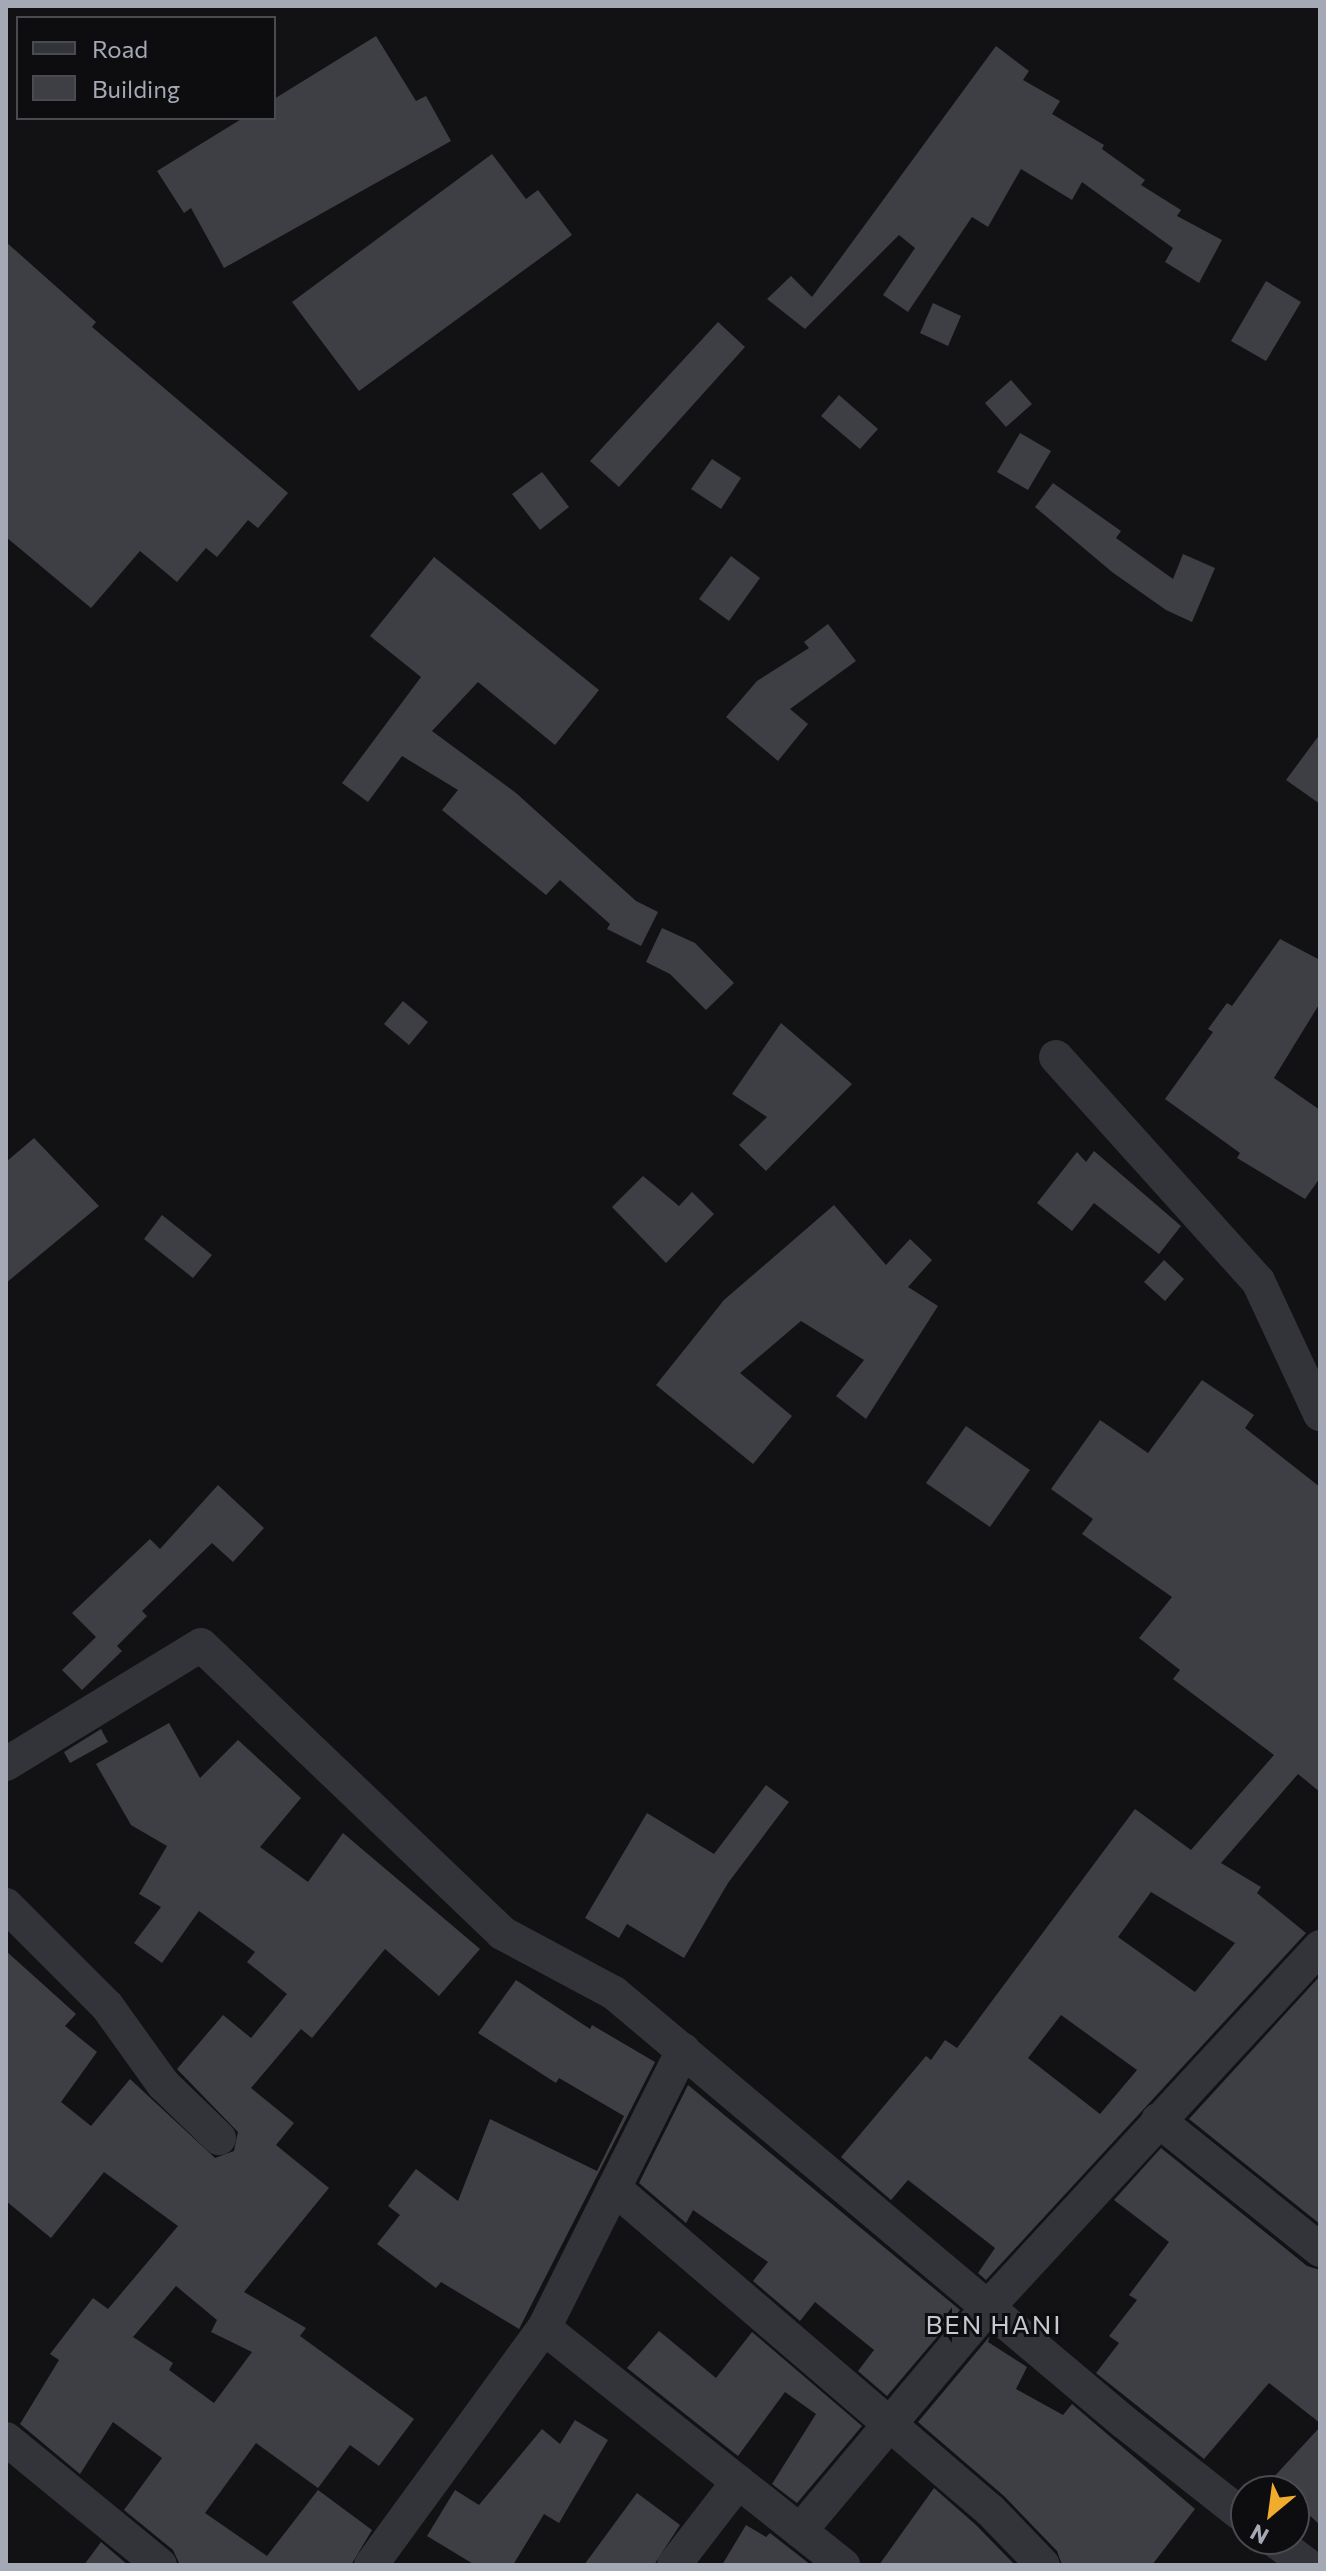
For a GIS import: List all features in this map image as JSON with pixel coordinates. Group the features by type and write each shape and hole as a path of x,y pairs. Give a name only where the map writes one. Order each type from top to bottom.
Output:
{"street":[{"path":"1056,1057 1258,1281 1320,1414"},
{"path":"6,1764 201,1645 502,1933 614,1993 988,2307 1230,2505"},
{"path":"6,1905 107,2006 163,2084 219,2138"},
{"path":"800,2531 887,2422 988,2307 1320,1947"},
{"path":"371,2565 544,2328 683,2050"},
{"path":"1158,2120 1320,2250"},
{"path":"614,2188 990,2510 1043,2565"},
{"path":"544,2328 843,2565"},
{"path":"6,2439 160,2565"},
{"path":"674,2565 738,2482"}],"building":[{"path":"376,36 416,101 426,96 451,141 224,268 191,208 184,213 157,171 240,120 276,120 276,98"},
{"path":"996,46 1029,71 1023,80 1060,101 1052,114 1104,145 1102,149 1145,180 1141,185 1181,210 1177,216 1222,240 1199,283 1165,262 1173,248 1082,182 1072,200 1021,169 988,227 972,217 908,312 883,295 915,248 899,235 805,329 767,299 791,276 812,297"},
{"path":"492,154 526,199 538,190 572,235 359,391 292,302"},
{"path":"6,242 96,322 92,327 288,493 258,528 248,520 217,557 206,548 177,582 140,551 91,608 6,537"},
{"path":"1266,281 1301,302 1266,361 1231,341"},
{"path":"933,303 961,316 948,346 920,333"},
{"path":"718,322 745,347 619,487 590,461"},
{"path":"1011,380 1032,404 1006,427 985,403"},
{"path":"839,395 878,429 860,449 821,416"},
{"path":"1020,433 1051,451 1028,490 997,472"},
{"path":"712,459 741,478 721,509 691,489"},
{"path":"542,472 569,507 540,530 512,494"},
{"path":"1053,483 1121,531 1116,538 1173,579 1183,554 1215,568 1192,622 1166,610 1112,572 1035,507"},
{"path":"731,556 760,578 729,621 699,599"},
{"path":"434,557 599,690 555,745 478,682 432,731 516,793 636,901 658,912 641,946 607,929 610,924 560,880 546,895 442,810 458,790 402,756 368,802 342,783 421,677 370,636"},
{"path":"828,624 856,661 790,709 808,724 778,761 726,717 757,681 809,648 804,642"},
{"path":"1320,734 1320,804 1286,780"},
{"path":"662,928 695,943 734,983 706,1010 670,974 646,962"},
{"path":"1280,939 1320,960 1320,1003 1274,1078 1320,1110 1320,1178 1305,1199 1237,1158 1240,1153 1165,1099 1213,1032 1208,1029 1227,1003 1232,1006"},
{"path":"403,1001 428,1022 409,1045 384,1024"},
{"path":"781,1023 852,1084 766,1171 739,1145 767,1117 732,1094"},
{"path":"34,1138 99,1206 6,1283 6,1162"},
{"path":"1094,1151 1181,1226 1159,1254 1094,1203 1072,1231 1037,1203 1077,1152 1086,1162"},
{"path":"643,1176 679,1206 692,1192 714,1214 666,1263 612,1207"},
{"path":"834,1205 886,1265 910,1239 932,1260 908,1287 938,1306 866,1419 836,1396 864,1360 801,1321 740,1373 792,1416 753,1464 656,1385 724,1300"},
{"path":"162,1215 212,1255 193,1278 144,1239"},
{"path":"1164,1260 1184,1279 1165,1301 1144,1282"},
{"path":"1202,1380 1254,1415 1245,1428 1320,1487 1320,1792 1298,1774 1221,1863 1261,1887 1257,1893 1306,1933 986,2280 978,2273 995,2248 908,2180 891,2200 841,2157 926,2056 931,2060 945,2040 957,2048 1135,1809 1191,1850 1274,1755 1173,1679 1180,1670 1139,1638 1172,1597 1082,1534 1093,1519 1051,1489 1100,1420 1148,1453","holes":["1151,1892 1235,1943 1195,1992 1118,1937","1061,2015 1137,2070 1100,2114 1028,2058"]},
{"path":"966,1426 1030,1470 990,1527 926,1483"},
{"path":"218,1485 264,1528 233,1562 212,1543 142,1611 147,1616 117,1646 122,1651 82,1690 62,1670 96,1637 72,1613 150,1539 160,1549"},
{"path":"169,1723 200,1778 238,1740 301,1798 260,1847 308,1882 343,1833 480,1949 439,1996 385,1949 312,2038 301,2029 251,2088 294,2123 276,2145 329,2188 244,2292 306,2328 300,2336 414,2419 379,2466 350,2445 318,2488 256,2443 205,2513 267,2556 318,2490 372,2530 351,2565 180,2565 173,2550 124,2510 162,2458 113,2422 80,2474 20,2424 59,2360 50,2354 93,2298 108,2309 178,2226 104,2172 51,2238 6,2201 6,1951 76,2014 65,2026 97,2052 61,2102 91,2126 130,2079 215,2158 234,2151 238,2132 177,2069 223,2015 251,2038 287,1994 247,1962 255,1952 199,1911 162,1963 134,1943 161,1907 139,1894 167,1846 131,1825 96,1764","holes":["176,2286 217,2320 211,2332 252,2352 214,2403 169,2370 173,2363 133,2337"]},
{"path":"101,1729 108,1742 70,1763 64,1752"},
{"path":"766,1785 789,1802 728,1883 684,1958 627,1924 619,1938 585,1918 647,1813 714,1854"},
{"path":"1320,1976 1320,2224 1189,2119"},
{"path":"516,1980 590,2029 592,2025 655,2062 519,2329 441,2282 436,2288 377,2244 400,2215 388,2206 416,2169 458,2201 490,2119 597,2171 624,2116 559,2078 556,2083 478,2033"},
{"path":"688,2085 960,2310 887,2396 858,2371 874,2350 815,2302 800,2321 753,2281 768,2262 693,2210 686,2223 639,2183"},
{"path":"1161,2148 1307,2266 1320,2270 1320,2423 1269,2383 1204,2459 1096,2373 1119,2343 1109,2336 1137,2300 1129,2295 1169,2242 1114,2200"},
{"path":"659,2331 716,2378 752,2332 862,2426 797,2503 772,2484 816,2414 785,2392 738,2456 627,2368"},
{"path":"990,2336 988,2342 1027,2367 1016,2389 1063,2415 1072,2404 1195,2509 1152,2565 1062,2565 1057,2551 1004,2496 918,2422"},
{"path":"575,2420 608,2440 559,2523 544,2514 513,2565 475,2565 427,2536 455,2490 479,2505 542,2429 560,2444"},
{"path":"1320,2427 1320,2525 1310,2516 1310,2475 1276,2475"},
{"path":"934,2488 976,2525 1015,2565 879,2565"},
{"path":"637,2493 680,2525 654,2565 584,2565"},
{"path":"746,2525 766,2537 770,2533 811,2565 722,2565"},
{"path":"101,2542 128,2565 84,2565"}],"district":[{"name":"BEN HANI","path":"994,2324"}]}
